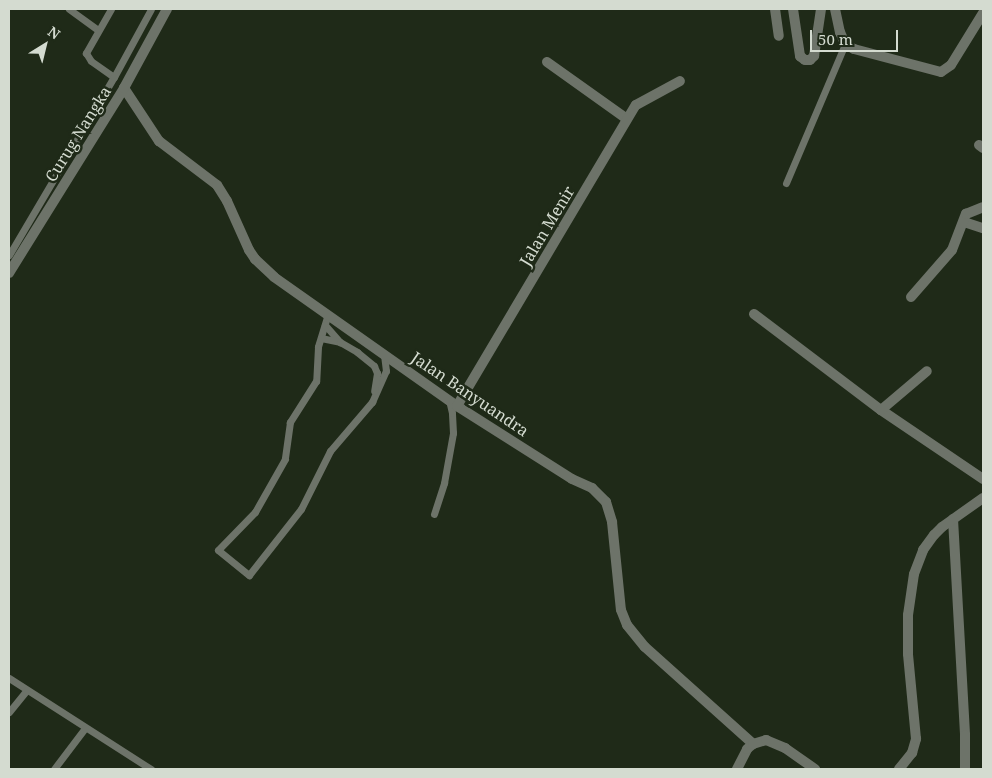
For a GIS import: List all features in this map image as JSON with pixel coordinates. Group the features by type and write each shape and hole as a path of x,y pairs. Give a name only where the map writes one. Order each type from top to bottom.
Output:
{"street":[{"name":"Curug Nangka","path":"9,273 124,88 167,9"},
{"path":"775,9 779,36"},
{"path":"793,9 800,56 805,60 810,60 814,56 820,9"},
{"path":"835,9 840,32 845,44 854,49 944,71 952,65 983,13"},
{"path":"548,62 628,119"},
{"name":"Jalan Menir","path":"453,403 638,103 680,81"},
{"name":"Jalan Banyuandra","path":"124,88 159,141 217,185 255,259 274,277 326,321 384,354 453,403 572,479 592,488 606,502 612,522 621,610 627,625 645,647 753,744"},
{"path":"911,297 945,260 967,212 983,207"},
{"path":"964,222 983,228"},
{"path":"754,314 880,410 983,479"},
{"path":"880,410 927,371"},
{"path":"899,769 912,754 916,730 908,654 908,615 914,574 923,550 942,527 983,498"},
{"path":"953,518 966,735 965,769"},
{"path":"737,769 743,755 753,744 761,740 775,742 814,769"}],"lane":[{"path":"69,9 98,30"},
{"path":"111,9 88,48 87,57 114,77"},
{"path":"9,255 114,77 151,9"},
{"path":"786,182 845,44"},
{"path":"326,321 321,338 316,381 290,422 285,459 255,512 218,550 249,575 301,509 330,451 372,402 386,371 384,354"},
{"path":"326,321 340,342"},
{"path":"321,338 340,342 357,352 374,366 377,373 372,402"},
{"path":"434,514 444,483 452,440 453,403"},
{"path":"9,678 151,769"},
{"path":"9,712 27,690"},
{"path":"54,769 85,728"}]}
